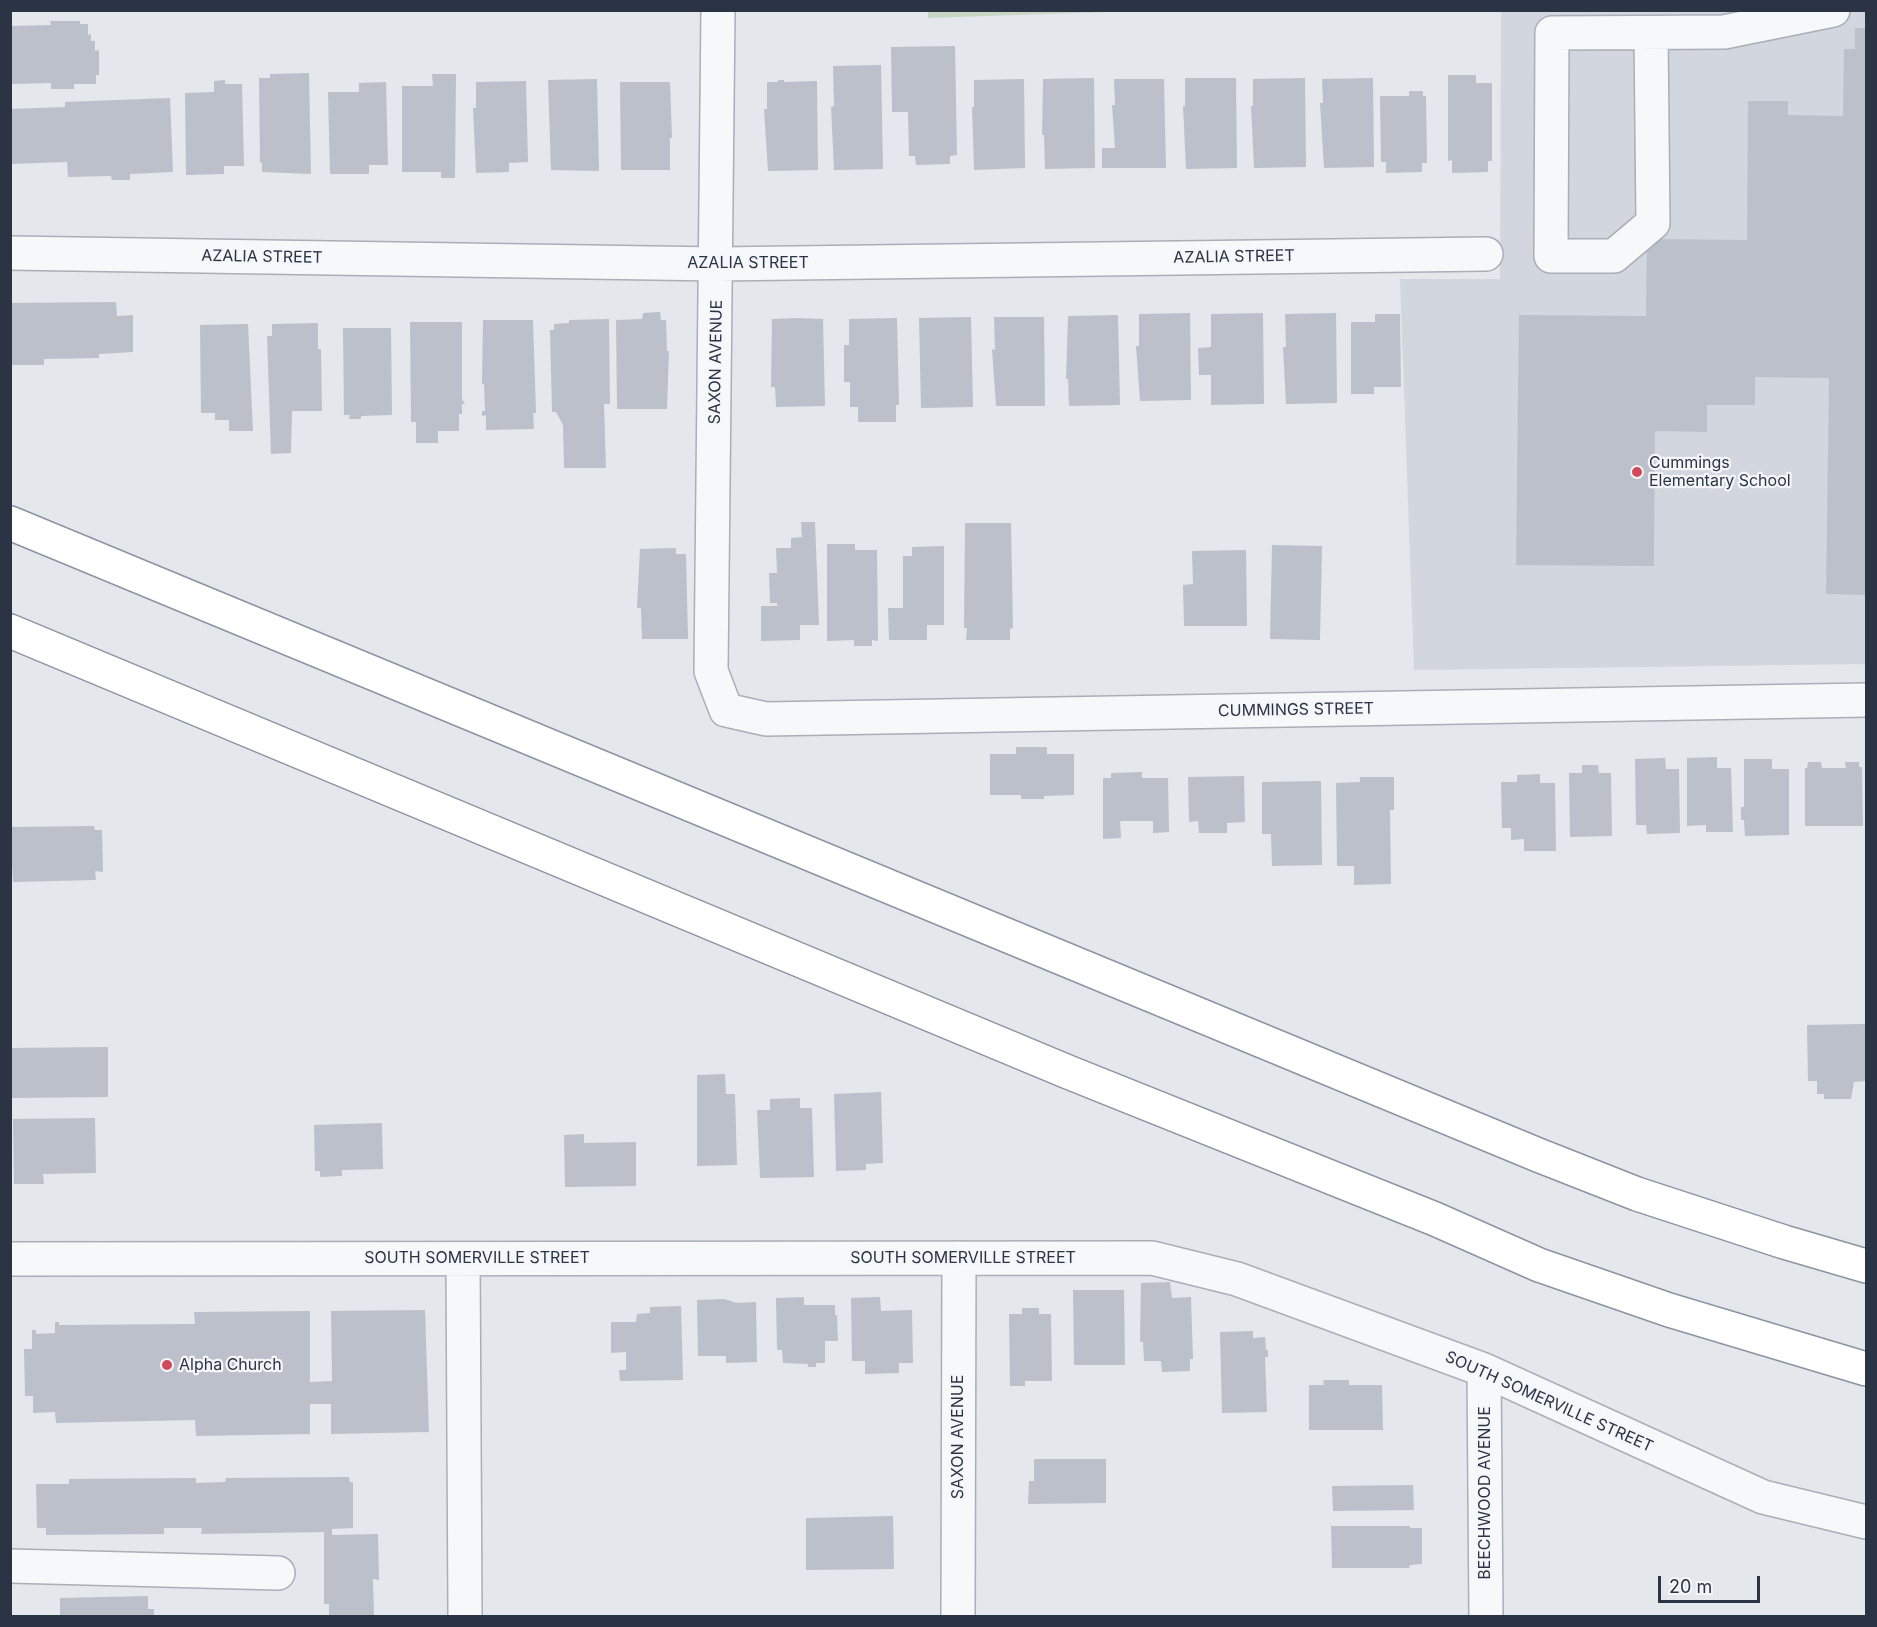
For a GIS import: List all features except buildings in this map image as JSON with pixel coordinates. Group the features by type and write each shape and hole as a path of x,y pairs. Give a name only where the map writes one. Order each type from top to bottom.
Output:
{"highway":[{"path":"10,523 1538,1155 1648,1197 1866,1266"},
{"path":"10,632 1068,1072 1424,1215 1539,1265 1669,1310 1866,1369"}],"street":[{"name":"SAXON AVENUE","path":"717,10 717,264 711,671 726,710"},
{"path":"1651,33 1653,223 1614,256 1551,256 1552,33 1724,32 1833,10"},
{"name":"AZALIA STREET","path":"10,253 717,264 1486,254"},
{"name":"CUMMINGS STREET","path":"726,710 766,719 1866,700"},
{"path":"463,1258 465,1617"},
{"name":"SAXON AVENUE","path":"958,1258 958,1617"},
{"name":"SOUTH SOMERVILLE STREET","path":"10,1259 1152,1258 1237,1279 1484,1370 1763,1497 1866,1522"},
{"name":"BEECHWOOD AVENUE","path":"1484,1370 1486,1617"},
{"path":"10,1566 278,1573"}],"shaded area":[{"name":"Cummings Elementary School","path":"1501,11 1866,11 1866,664 1414,670 1400,279 1500,279"}],"green space":[{"path":"928,10 1137,10 1137,11 928,18"}],"place":[{"name":"Cummings Elementary School","path":"1637,472"},
{"name":"Alpha Church","path":"167,1365"}]}
